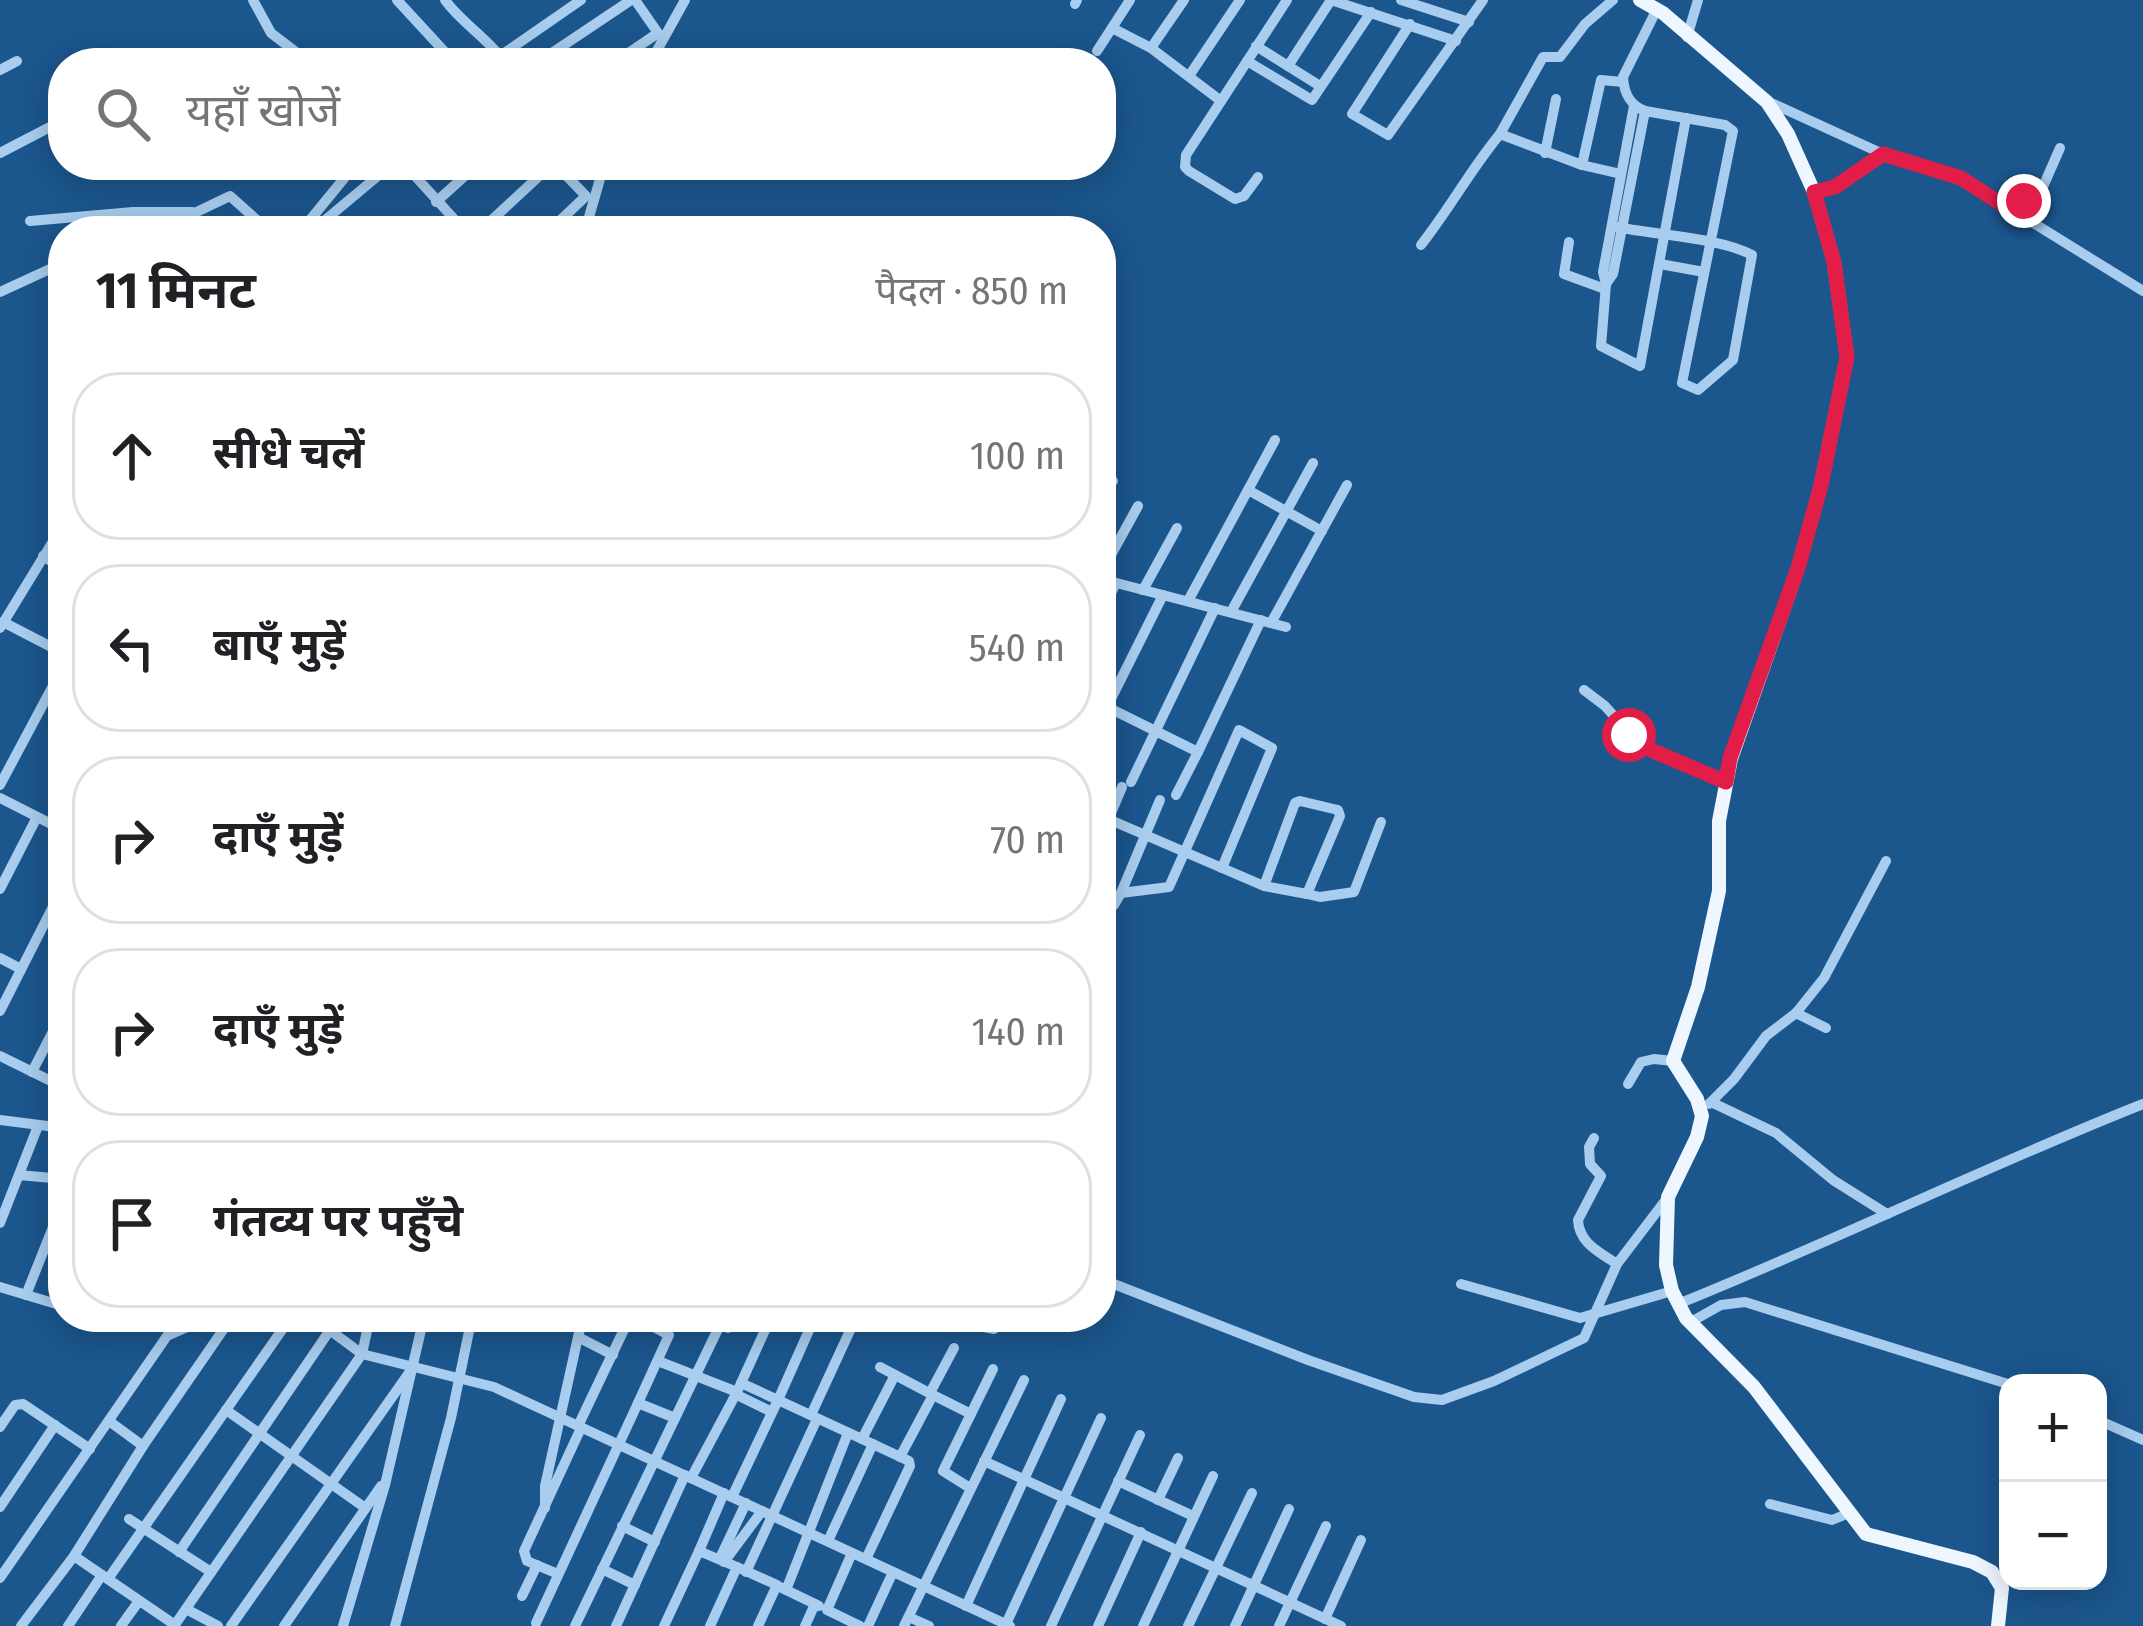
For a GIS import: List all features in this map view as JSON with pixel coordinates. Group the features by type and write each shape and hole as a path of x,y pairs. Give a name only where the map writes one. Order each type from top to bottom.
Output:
{"main road":[{"path":"1640,0 1665,15 1764,100 1788,134 1814,192 1834,262 1847,357 1821,485 1798,568 1730,758 1718,840 1719,891 1698,986 1673,1061 1707,1105 1668,1197 1666,1265 1681,1308 1754,1388 1869,1537 1973,1562 1992,1572 2002,1588 1998,1626"}],"street":[{"path":"253,0 271,33 291,48"},
{"path":"397,0 441,48"},
{"path":"446,0 461,21 481,33 489,48"},
{"path":"511,48 580,0"},
{"path":"560,48 633,0 658,33 636,48"},
{"path":"658,48 685,0"},
{"path":"1099,48 1130,0"},
{"path":"1151,48 1184,0"},
{"path":"1189,76 1240,0"},
{"path":"1258,177 1244,196 1235,199 1185,167 1186,155 1287,0"},
{"path":"1288,66 1331,0 1456,41"},
{"path":"1401,0 1469,22"},
{"path":"1410,24 1352,114 1388,135 1483,0"},
{"path":"1421,244 1458,197 1473,166 1501,134 1543,57 1560,57 1585,24 1613,0"},
{"path":"1687,37 1698,0"},
{"path":"1247,61 1312,100 1371,13"},
{"path":"1623,82 1630,56 1665,15"},
{"path":"1112,28 1151,48 1221,101"},
{"path":"1256,46 1320,86"},
{"path":"0,70 17,61"},
{"path":"1582,165 1599,83 1603,78 1623,82 1640,108 1617,227"},
{"path":"1545,153 1556,99"},
{"path":"1764,100 1883,154 1961,178 2143,291"},
{"path":"1617,227 1709,244 1744,250 1753,259 1732,363 1693,390 1682,383 1709,244 1733,131 1725,124 1640,108"},
{"path":"1640,108 1621,174 1613,274 1605,286 1600,346 1640,366 1687,118"},
{"path":"0,153 48,128"},
{"path":"1501,134 1545,153 1621,174"},
{"path":"2012,211 2042,189 2060,148"},
{"path":"1814,192 1835,187 1883,154"},
{"path":"313,216 343,180"},
{"path":"330,216 373,180"},
{"path":"418,180 450,216"},
{"path":"436,202 460,180"},
{"path":"497,216 536,180"},
{"path":"565,216 586,196 569,180"},
{"path":"589,216 600,180"},
{"path":"186,216 230,196 252,216"},
{"path":"87,216 192,212"},
{"path":"30,221 48,219"},
{"path":"1569,242 1564,274 1605,286"},
{"path":"1660,264 1704,272"},
{"path":"0,292 48,270"},
{"path":"1189,602 1275,440"},
{"path":"1231,613 1313,463"},
{"path":"1176,795 1266,622 1347,485"},
{"path":"1248,490 1322,530"},
{"path":"1116,548 1138,506"},
{"path":"1143,590 1177,528"},
{"path":"48,548 2,625 48,646"},
{"path":"43,556 48,559"},
{"path":"1116,583 1286,627"},
{"path":"1116,683 1163,595"},
{"path":"1116,801 1156,731 1215,608"},
{"path":"1584,690 1639,743 1726,782"},
{"path":"0,785 48,695"},
{"path":"1116,712 1198,752"},
{"path":"1121,893 1169,887 1239,730 1271,748 1222,868"},
{"path":"0,798 48,823"},
{"path":"1116,902 1160,800"},
{"path":"1264,886 1295,803 1300,801 1340,815 1307,894"},
{"path":"0,890 37,818"},
{"path":"1116,823 1264,886 1320,897 1354,892 1381,822"},
{"path":"1886,861 1824,978 1796,1013 1756,1046 1707,1105 1776,1133 1833,1180 1887,1214"},
{"path":"0,1010 48,916"},
{"path":"0,958 21,969"},
{"path":"1796,1013 1826,1028"},
{"path":"32,1072 48,1041"},
{"path":"0,1056 48,1080"},
{"path":"1628,1084 1641,1062 1673,1061"},
{"path":"1681,1308 1957,1180 2143,1104"},
{"path":"0,1120 48,1127"},
{"path":"0,1223 38,1126"},
{"path":"1594,1138 1590,1164 1601,1176 1578,1228 1586,1243 1617,1264"},
{"path":"19,1174 48,1177"},
{"path":"1116,1285 1308,1360 1431,1401 1494,1381 1580,1341 1617,1264 1668,1197"},
{"path":"26,1295 48,1240"},
{"path":"1461,1284 1567,1317 1745,1302 1999,1381"},
{"path":"0,1287 48,1302"},
{"path":"1,1574 167,1336 176,1332"},
{"path":"21,1626 74,1556 222,1332"},
{"path":"68,1626 144,1529 281,1332"},
{"path":"179,1552 329,1332"},
{"path":"333,1332 362,1354 494,1387 1008,1625 1101,1418"},
{"path":"74,1556 174,1625 362,1354 367,1332"},
{"path":"344,1626 385,1485 421,1332"},
{"path":"395,1626 469,1332"},
{"path":"545,1508 545,1486 579,1332"},
{"path":"558,1574 525,1558 524,1551 625,1332"},
{"path":"536,1623 669,1335 663,1332"},
{"path":"575,1626 652,1461 721,1332"},
{"path":"616,1626 764,1332"},
{"path":"664,1626 808,1332"},
{"path":"710,1626 742,1570 851,1332"},
{"path":"578,1337 613,1355"},
{"path":"900,1457 954,1348"},
{"path":"658,1360 814,1417 910,1466 866,1559"},
{"path":"231,1626 414,1366"},
{"path":"880,1367 971,1414"},
{"path":"970,1488 944,1471 993,1369"},
{"path":"828,1541 895,1376"},
{"path":"929,1626 908,1622 1024,1380"},
{"path":"966,1606 1061,1399"},
{"path":"0,1427 19,1403 90,1449"},
{"path":"638,1403 675,1418"},
{"path":"226,1411 364,1507"},
{"path":"109,1421 143,1446"},
{"path":"2107,1424 2143,1440"},
{"path":"0,1507 55,1425"},
{"path":"758,1626 811,1534 848,1433"},
{"path":"1051,1626 1140,1436"},
{"path":"1158,1500 1178,1458"},
{"path":"984,1461 1332,1623 1361,1540"},
{"path":"1143,1626 1213,1476"},
{"path":"1118,1481 1193,1516"},
{"path":"284,1626 364,1507 385,1485"},
{"path":"1188,1626 1252,1493"},
{"path":"722,1560 746,1503"},
{"path":"1770,1504 1832,1520 1849,1513"},
{"path":"1234,1626 1288,1509"},
{"path":"722,1560 766,1513"},
{"path":"129,1519 211,1572"},
{"path":"622,1526 655,1542"},
{"path":"1279,1626 1326,1526"},
{"path":"1098,1626 1141,1532"},
{"path":"699,1551 864,1626 893,1572"},
{"path":"805,1626 852,1553"},
{"path":"522,1596 537,1565"},
{"path":"602,1569 635,1585"},
{"path":"121,1626 139,1601"},
{"path":"186,1609 218,1626"}],"route":[{"path":"1629,735 1653,751 1726,782 1730,758 1798,568 1821,485 1847,357 1834,262 1814,192 1835,187 1883,154 1961,178 2012,211 2024,201"}]}
